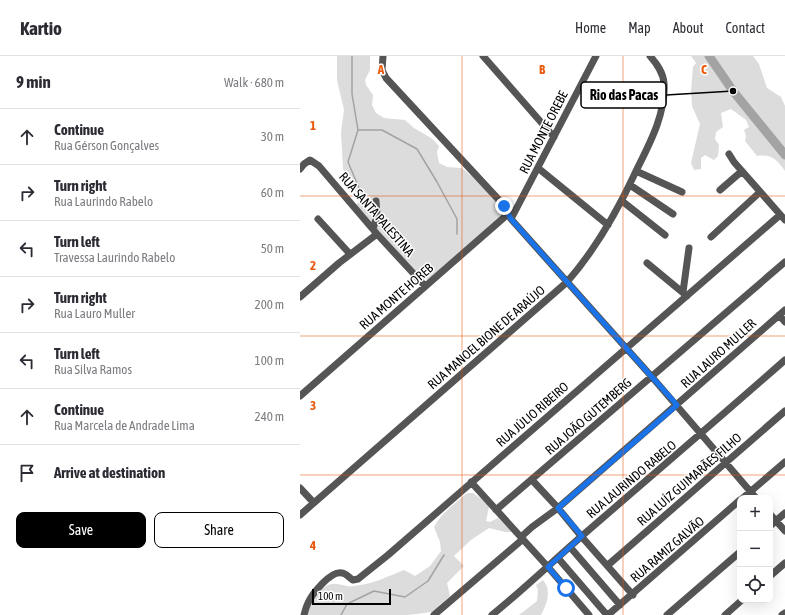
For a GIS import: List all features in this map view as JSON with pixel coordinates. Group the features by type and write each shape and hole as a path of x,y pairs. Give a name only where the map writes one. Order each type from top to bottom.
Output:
{"street":[{"path":"383,56 382,70 386,78 499,200 510,216 567,282 628,348 753,495"},
{"path":"483,56 554,137"},
{"name":"RUA MONTE OREBE","path":"510,216 538,168 596,56"},
{"name":"RUA MANOEL BIONE DE ARAÚJO","path":"300,515 567,282 586,260 622,201 654,131 662,104 664,83 656,63 650,56"},
{"path":"729,154 783,217"},
{"name":"RUA SANTA PALESTINA","path":"300,169 310,160 319,166 425,286"},
{"path":"538,168 608,225"},
{"path":"636,171 682,192"},
{"path":"720,190 742,171"},
{"path":"630,185 673,214"},
{"path":"711,237 760,192"},
{"path":"300,297 375,231 377,216 376,201"},
{"path":"622,201 665,235"},
{"name":"RUA MONTE HOREB","path":"300,396 425,286 510,216"},
{"name":"RUA JÚLIO RIBEIRO","path":"304,615 307,604 314,592 329,578 343,573 353,580 358,579 416,532 471,482 628,348 685,294 783,217"},
{"path":"318,219 350,254"},
{"path":"685,294 689,248"},
{"name":"RUA JOÃO GUTEMBERG","path":"496,510 785,262"},
{"path":"647,263 685,294"},
{"name":"RUA LAURO MULLER","path":"434,615 522,538 532,527 558,508 785,310"},
{"path":"779,315 785,322"},
{"name":"RUA LAURINDO RABELO","path":"492,615 702,434 785,360"},
{"name":"RUA LUÍZ GUIMARÃES FILHO","path":"608,564 785,411"},
{"path":"745,495 785,462"},
{"path":"532,480 608,564 633,595"},
{"path":"471,482 589,615"},
{"path":"300,488 314,503"},
{"name":"RUA RAMIZ GALVÃO","path":"608,615 633,595 737,503"},
{"path":"785,513 773,524 785,531"},
{"path":"570,547 620,605"},
{"path":"668,615 737,555"},
{"path":"558,558 608,615"},
{"path":"773,573 785,563"},
{"path":"725,615 739,603"}],"shaded area":[{"path":"337,56 370,56 370,70 365,80 366,85 373,95 372,105 376,113 384,118 405,120 414,128 431,138 439,146 437,152 439,163 447,167 462,168 500,205 504,212 429,280 423,279 355,205 359,202 354,187 343,169 341,132 344,110 337,80"},
{"path":"691,56 753,56 759,64 767,88 781,97 785,106 785,171 774,159 767,156 757,156 745,141 746,136 744,130 749,127 746,120 731,109 721,113 723,127 716,132 715,139 719,145 718,156 714,160 705,155 701,158 701,169 694,170 691,163 700,124 692,106 691,91 693,67 696,63"},
{"path":"467,493 473,493 487,503 489,507 486,521 490,522 498,518 512,532 489,528 471,540 454,556 464,566 447,583 450,596 432,612 408,615 307,615 316,596 324,587 328,585 336,584 351,586 367,584 404,570 415,576 430,566 441,551 440,542 434,527 445,513"},
{"path":"543,580 546,584 548,597 541,615 519,615 537,601 538,590 536,585"}],"waterway":[{"path":"352,56 352,94 358,130 348,162 367,207"},
{"path":"709,56 733,91 785,155"},
{"path":"358,130 382,130 417,149 457,219 457,234"},
{"path":"341,615 347,604 374,591 405,597 428,581 444,555"}],"place":[{"name":"Rio das Pacas","path":"733,91"}],"route":[{"path":"504,206 511,219 628,348 677,405 558,508 582,536 548,567 566,588"}]}
